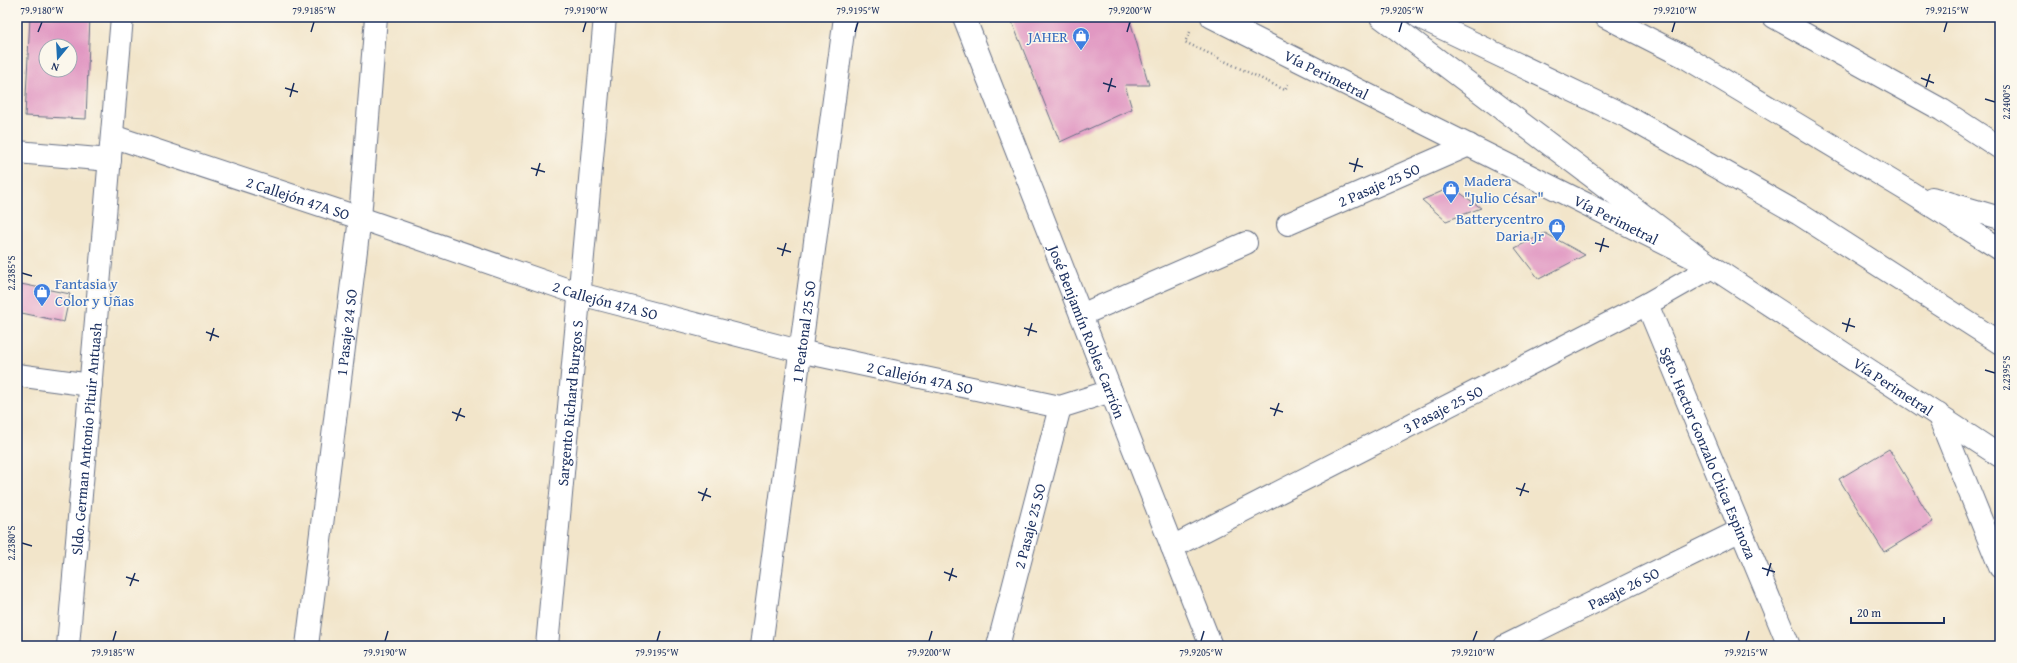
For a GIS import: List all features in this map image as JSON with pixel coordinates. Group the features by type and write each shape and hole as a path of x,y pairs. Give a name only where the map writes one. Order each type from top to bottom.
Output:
{"main road":[{"name":"Sldo. German Antonio Pituir Antuash","path":"68,646 122,17"},
{"name":"1 Pasaje 24 SO","path":"307,646 360,218 376,17"},
{"name":"Sargento Richard Burgos S","path":"547,646 605,17"},
{"name":"1 Peatonal 25 SO","path":"761,646 799,351 845,17"},
{"name":"José Benjamín Robles Carrión","path":"964,17 1211,646"},
{"name":"Vía Perimetral","path":"1212,17 1712,267 2000,456"},
{"path":"1381,17 1712,267"},
{"path":"1419,17 1633,120 1799,214 2000,344"},
{"path":"1606,17 1685,57 1908,191 2000,249"},
{"path":"1774,17 1942,110 2000,148"},
{"name":"2 Callejón 47A SO","path":"112,136 360,218 580,294 799,351 1060,407 1111,391"},
{"name":"2 Pasaje 25 SO","path":"1288,224 1469,145"},
{"path":"17,152 110,160"},
{"path":"1908,191 2000,218"},
{"path":"1081,315 1246,243"},
{"name":"3 Pasaje 25 SO","path":"1172,547 1647,304 1712,267"},
{"name":"Sgto. Hector Gonzalo Chica Espinoza","path":"1647,304 1789,646"},
{"path":"17,375 91,385"},
{"name":"2 Pasaje 25 SO","path":"998,646 1060,407"},
{"path":"1938,414 2000,567"},
{"name":"Pasaje 26 SO","path":"1505,646 1741,530"}],"building":[{"path":"30,17 90,17 86,119 25,116"},
{"name":"JAHER","path":"1010,17 1129,17 1149,85 1125,85 1132,109 1060,142"},
{"name":"Madera \"Julio César\"","path":"1452,187 1481,208 1446,221 1422,200"},
{"path":"1545,233 1585,255 1539,279 1515,248"},
{"name":"Fantasia y Color y Uñas","path":"21,284 70,294 64,322 17,312"},
{"path":"1889,449 1933,522 1884,552 1839,479"}],"place":[{"name":"JAHER","path":"1081,51"},
{"name":"Madera \"Julio César\"","path":"1451,204"},
{"name":"Batterycentro Daria Jr","path":"1557,242"},
{"name":"Fantasia y Color y Uñas","path":"42,307"}]}
